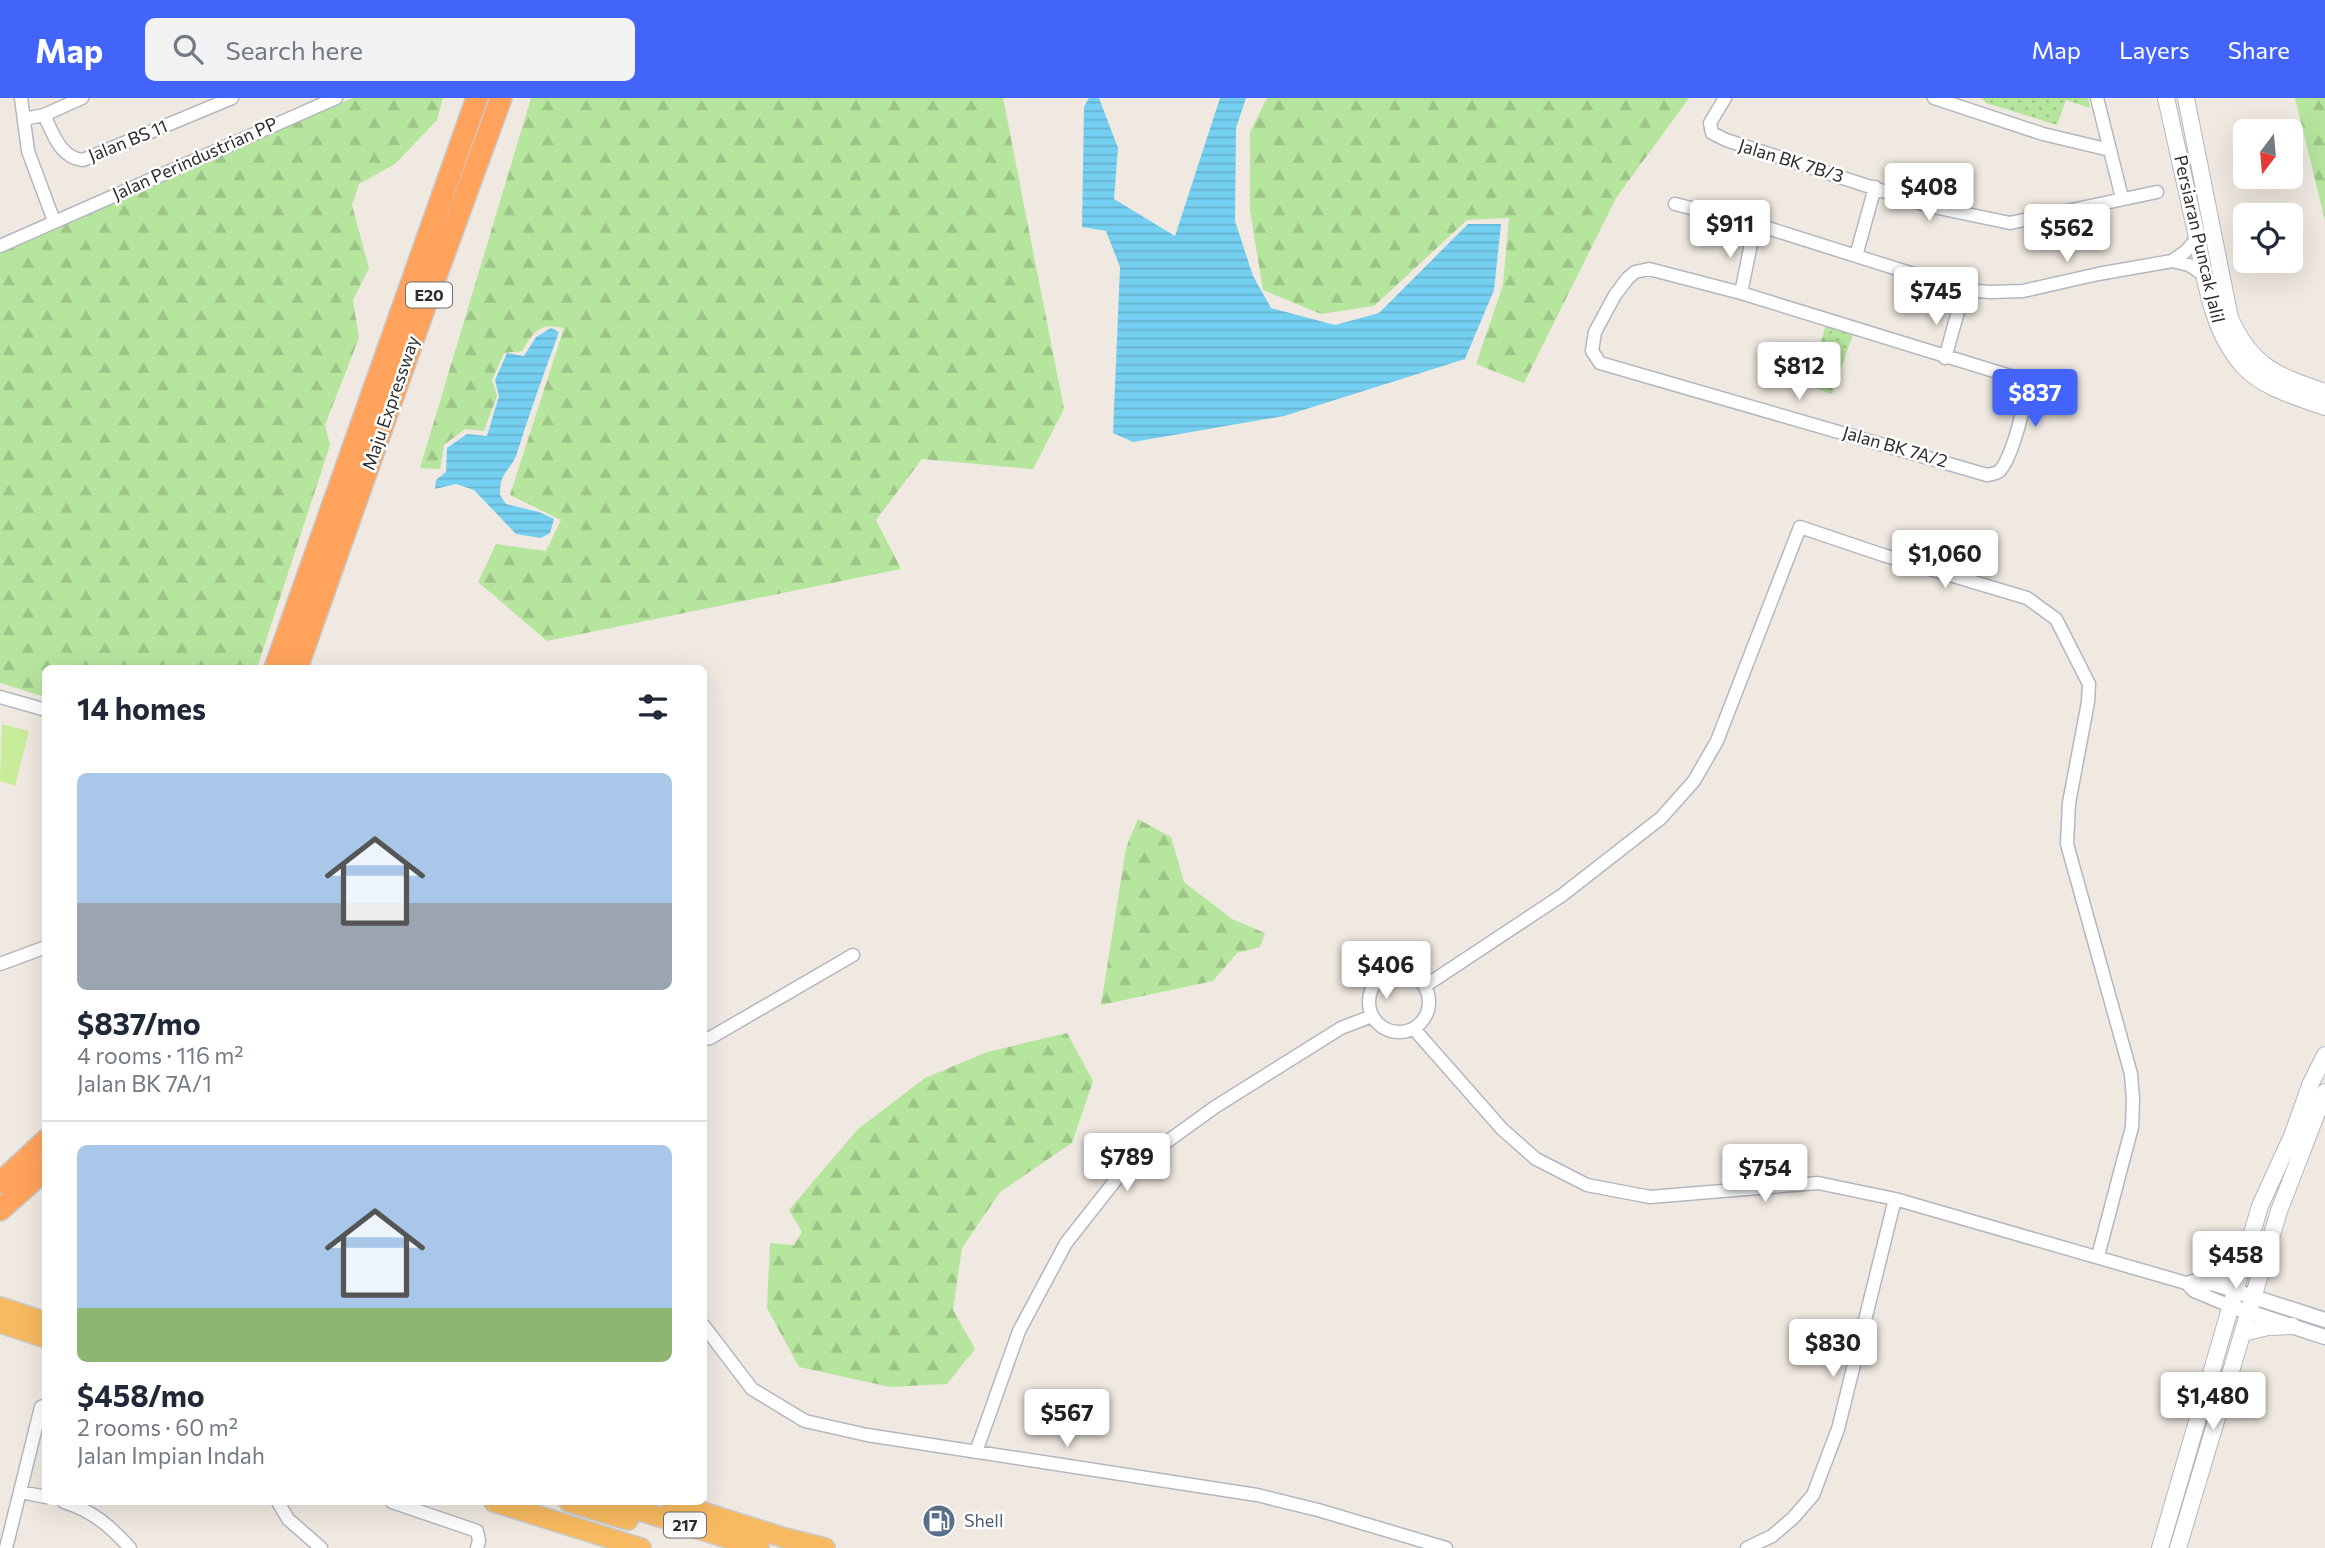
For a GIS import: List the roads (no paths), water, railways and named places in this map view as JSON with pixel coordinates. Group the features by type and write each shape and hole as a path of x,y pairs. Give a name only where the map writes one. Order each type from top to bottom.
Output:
{"highway":[{"name":"Maju Expressway","path":"298,665 350,489 478,98"},
{"name":"Maju Expressway","path":"276,665 350,489 501,98"},
{"path":"0,1183 42,1144"},
{"path":"0,1210 42,1173"},
{"path":"0,1307 42,1321"},
{"path":"0,1322 42,1337"},
{"path":"504,1505 641,1548"},
{"name":"217","path":"579,1505 715,1548"},
{"name":"217","path":"622,1505 759,1548"},
{"path":"680,1505 825,1548"}],"main road":[{"name":"Persiaran Puncak Jalil","path":"2166,98 2217,324 2245,369 2269,386 2325,407"},
{"name":"Persiaran Puncak Jalil","path":"2186,98 2230,318 2240,341 2252,355 2275,373 2325,392"},
{"path":"2161,1548 2260,1206 2325,1055"},
{"path":"2178,1548 2279,1210 2325,1092"},
{"path":"2206,1283 2216,1282 2227,1275 2245,1257"},
{"path":"2242,1334 2268,1327 2292,1326"}],"street":[{"path":"21,98 28,151 54,221"},
{"path":"24,119 44,115 82,98"},
{"name":"Jalan BS 11","path":"44,115 65,154 73,159 83,160 232,98"},
{"name":"Jalan Perindustrian PP","path":"0,246 336,98"},
{"name":"Jalan BK 7B/3","path":"1725,98 1710,123 1712,133 1726,141 1929,206 2010,223 2157,192"},
{"path":"1934,98 1964,102 2043,134 2110,150"},
{"path":"2097,98 2122,198"},
{"path":"1856,256 1875,187"},
{"path":"1675,204 1755,224 1964,290 2023,290 2172,261 2189,265 2204,275"},
{"path":"1755,224 1741,293 1945,358 1964,290"},
{"path":"2172,261 2185,252 2194,242 2196,235"},
{"name":"Jalan BK 7A/2","path":"1741,293 1649,269 1635,272 1615,295 1595,332 1592,351 1600,363 1987,475 1998,472 2004,466 2020,419 2025,390 2020,379 1945,358"},
{"path":"1425,986 1561,896 1661,818 1694,781 1717,741 1800,527 2027,598 2056,619 2089,684 2069,803 2067,844 2131,1074 2132,1127 2098,1256"},
{"path":"0,697 42,709"},
{"path":"0,964 42,948"},
{"path":"707,1038 853,955"},
{"path":"1388,974 1409,974 1425,986 1429,995 1427,1015 1415,1029 1395,1033 1378,1024 1372,1016 1369,996 1373,987 1388,974"},
{"path":"976,1452 1018,1331 1066,1243 1118,1177 1214,1107 1341,1028 1372,1016"},
{"path":"1415,1029 1502,1129 1536,1160 1587,1185 1650,1197 1818,1183 1895,1199 2098,1256 2186,1283 2194,1291 2325,1320"},
{"path":"1747,1548 1772,1536 1793,1518 1813,1495 1838,1429 1895,1199"},
{"path":"2186,1283 2197,1280 2233,1298"},
{"path":"2251,1304 2292,1326 2325,1337"},
{"path":"707,1330 752,1389 805,1421 847,1431 1257,1495 1446,1548"},
{"path":"6,1548 42,1407"},
{"path":"21,1492 42,1496"},
{"path":"73,1505 89,1510 109,1525 130,1548"},
{"path":"280,1505 288,1519 321,1548"},
{"path":"401,1505 477,1531 480,1541 477,1548"}],"water":[{"path":"1089,98 1099,98 1118,148 1114,199 1175,236 1220,98 1246,98 1236,128 1235,221 1253,276 1271,308 1335,325 1379,313 1468,224 1501,224 1494,290 1465,359 1284,416 1133,442 1113,433 1120,267 1106,231 1082,227 1084,107"},
{"path":"551,328 559,332 516,456 503,476 500,489 500,495 506,504 539,512 554,519 550,533 541,538 516,534 474,490 456,484 435,489 436,480 446,472 447,448 467,434 487,436 499,396 495,380 507,353 524,356 536,337"}],"place":[{"name":"Shell","path":"939,1521"}]}
